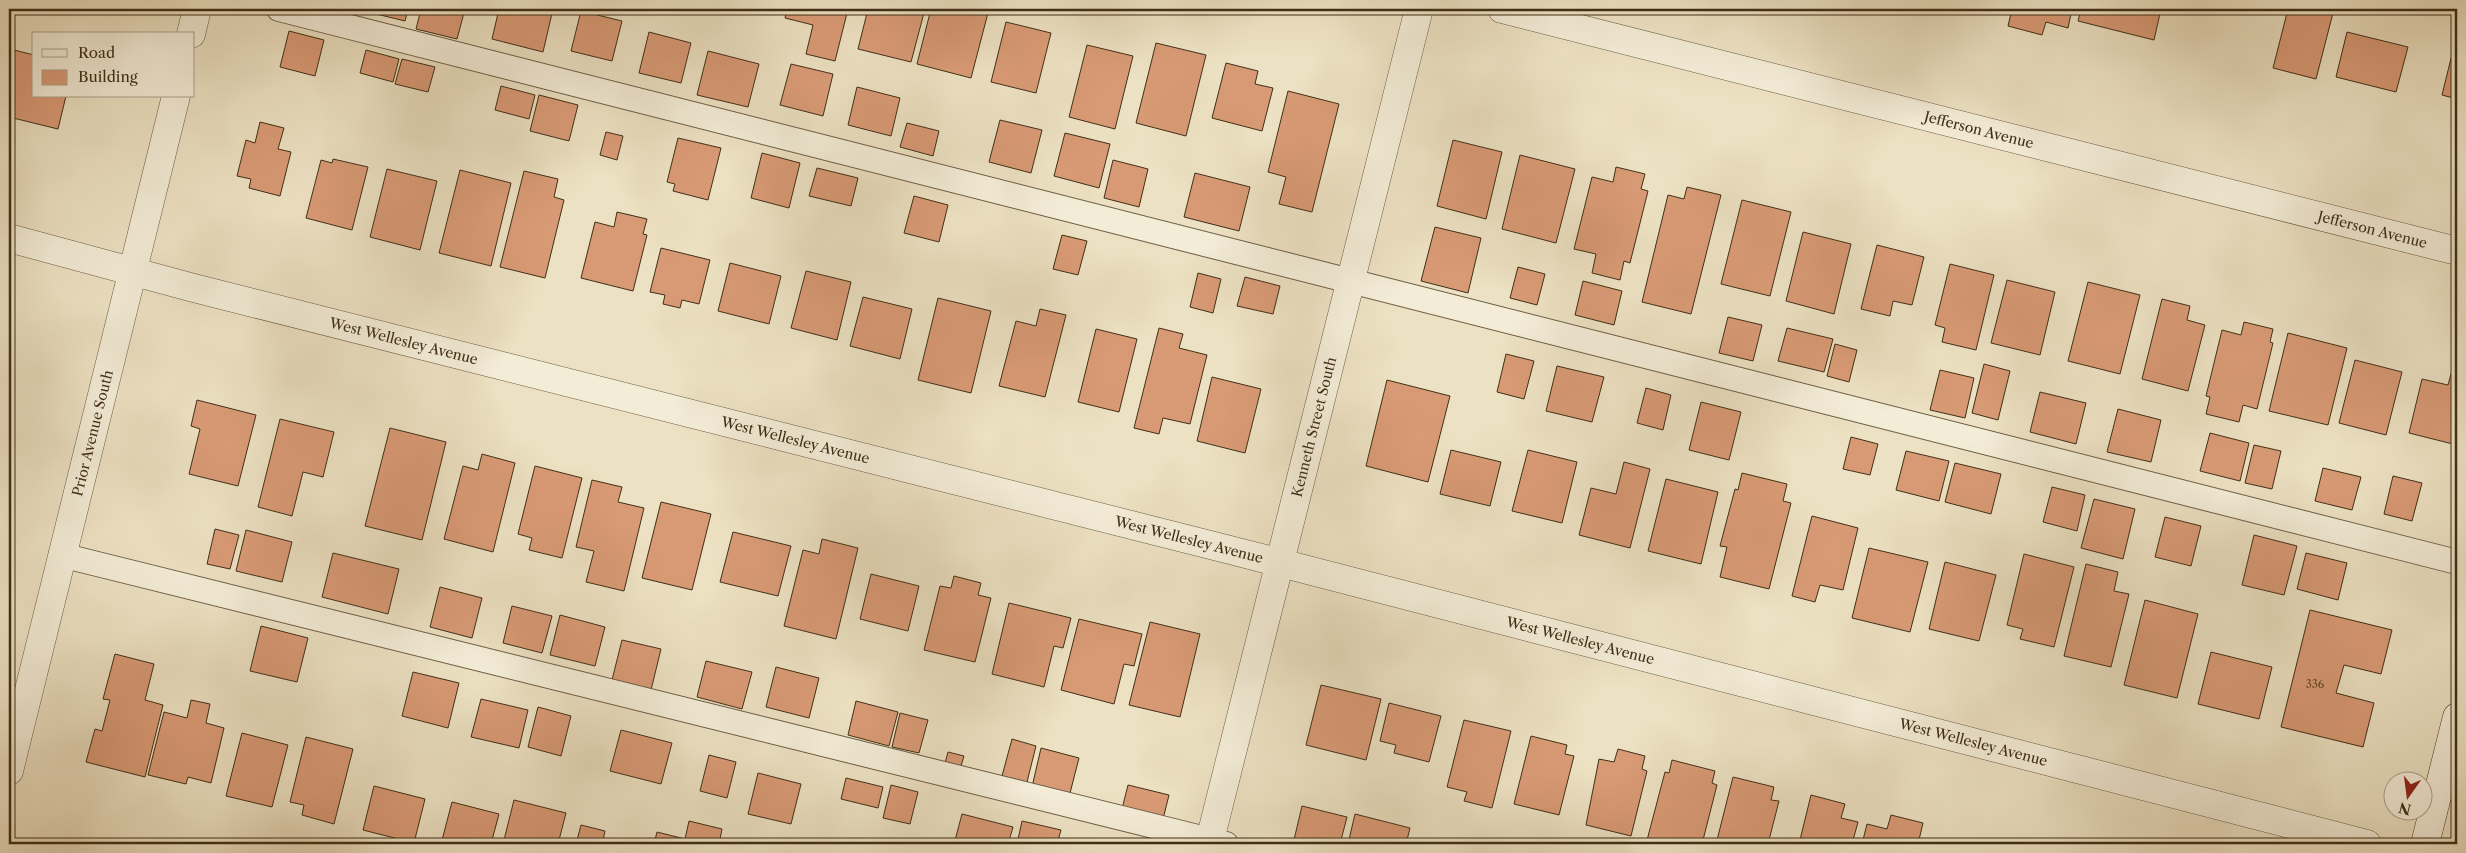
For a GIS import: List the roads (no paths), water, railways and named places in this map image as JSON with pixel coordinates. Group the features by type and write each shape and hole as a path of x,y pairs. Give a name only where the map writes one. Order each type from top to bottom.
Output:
{"street":[{"path":"191,32 197,9"},
{"name":"Kenneth Street South","path":"1215,843 1280,564 1419,9"},
{"name":"Jefferson Avenue","path":"1502,9 2457,251"},
{"name":"Prior Avenue South","path":"9,771 176,98"},
{"name":"West Wellesley Avenue","path":"9,238 134,270 190,287 1280,564 2367,844"},
{"path":"2425,844 2457,717"}],"lane":[{"path":"279,9 2457,562"},
{"path":"61,555 1215,843"}]}
